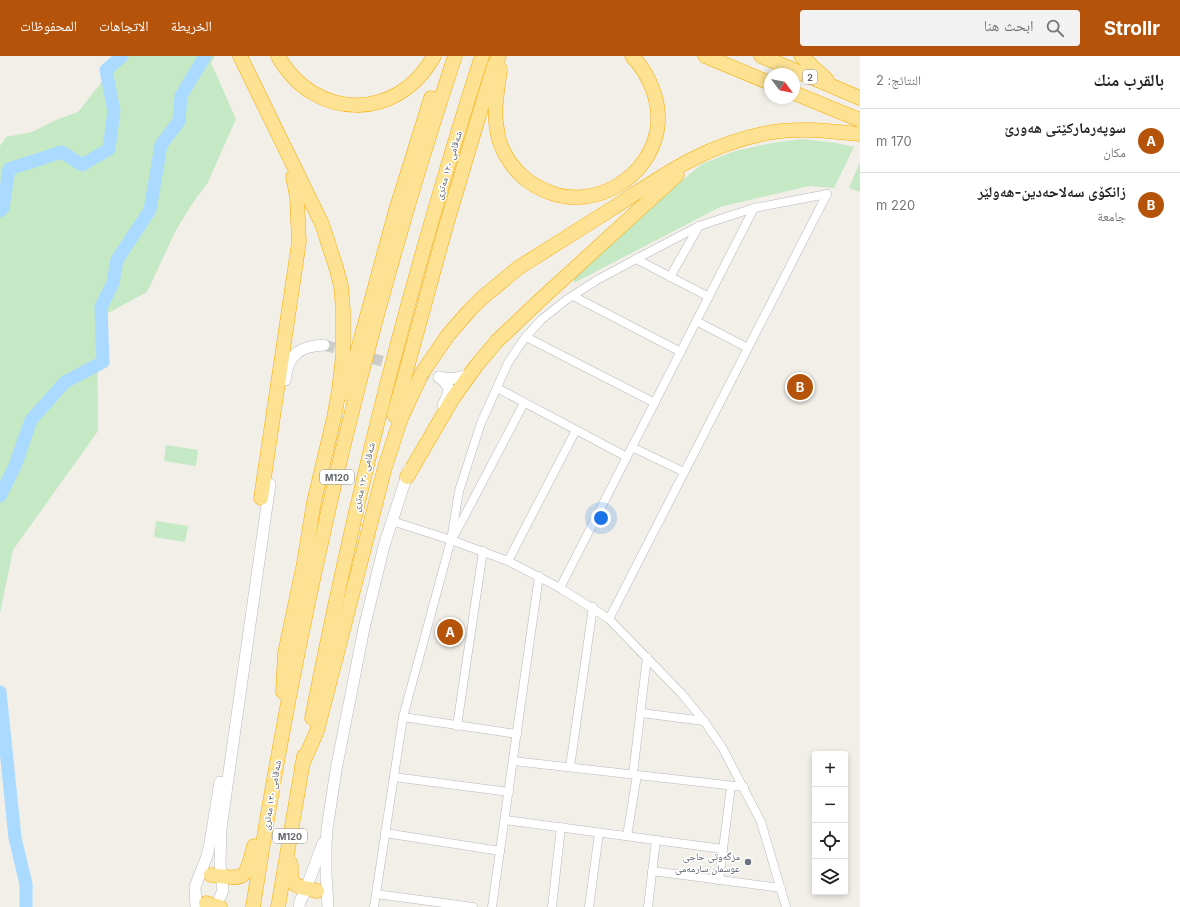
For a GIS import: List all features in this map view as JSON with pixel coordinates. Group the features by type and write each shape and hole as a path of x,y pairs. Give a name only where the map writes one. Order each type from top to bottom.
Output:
{"highway":[{"path":"240,56 278,137 322,224 341,286 343,310 343,356 339,390 334,418 314,502 304,563"},
{"path":"278,56 293,77 309,91 322,98 337,103 359,105 387,99 404,90 419,77 434,56"},
{"path":"278,752 286,653 304,563 327,464 378,270 411,159 445,56"},
{"name":"شەقامی ١٢٠ مەتری","path":"252,907 278,752 304,623 345,442 392,262 455,56"},
{"name":"شەقامی ١٢٠ مەتری","path":"278,907 302,765 332,614 368,454 423,248 482,56"},
{"path":"352,594 364,531 380,466 485,95 494,66 500,56"},
{"path":"500,56 495,111 497,130 504,152 517,171 537,188 560,196 585,198 608,192 628,179 640,166 653,144 657,131 658,119 654,93 647,76 632,56"},
{"path":"705,56 764,81"},
{"name":"2","path":"760,56 860,98"},
{"path":"801,56 838,89"},
{"name":"2","path":"800,95 860,120"},
{"path":"302,765 317,731 385,467 401,418 422,373 448,336 469,311 518,268 647,185 686,162 713,149 768,132 809,130 860,134"},
{"path":"261,498 299,242 297,197 294,179 278,137"},
{"path":"407,477 454,398 471,373 497,341 669,181 713,149"},
{"path":"217,892 241,877 246,872 268,806"},
{"path":"293,816 291,877 293,883 307,888"}],"street":[{"path":"374,907 403,717 452,540 459,491 481,423 508,363 526,337 541,320 572,296 597,280 636,259 699,226 754,208 827,194 609,619"},
{"path":"560,588 754,208"},
{"path":"670,277 699,226"},
{"path":"636,259 709,297"},
{"path":"572,296 681,352"},
{"path":"696,322 748,348"},
{"path":"526,337 655,403"},
{"path":"217,892 221,828 286,374 290,360 300,350 310,346 324,345"},
{"path":"328,904 326,859 327,829 336,770 364,628 384,546 417,451 448,395 448,386 439,377 458,379 471,373"},
{"path":"497,388 627,457"},
{"path":"452,540 524,403"},
{"path":"508,561 576,430"},
{"path":"632,447 684,472"},
{"path":"217,892 199,900 195,894 195,887 207,856 210,843 261,498"},
{"path":"392,521 483,551 539,576 593,607 609,619 647,656 681,693 704,721 722,747 761,822 786,907"},
{"path":"458,726 483,551"},
{"path":"492,907 539,576"},
{"path":"570,767 593,607"},
{"path":"628,836 647,656"},
{"path":"640,713 704,721"},
{"path":"403,717 517,734"},
{"path":"513,761 744,787"},
{"path":"394,777 509,792"},
{"path":"719,880 731,786"},
{"path":"505,820 723,849"},
{"path":"552,907 561,827"},
{"path":"299,907 327,829"},
{"path":"589,907 599,832"},
{"path":"385,833 500,851"},
{"path":"648,907 656,840"},
{"path":"652,871 780,888"},
{"path":"197,880 205,875 217,892"},
{"path":"307,888 324,895 328,904"},
{"path":"376,894 473,907"}],"green space":[{"path":"118,56 215,56 211,63 236,119 207,184 194,201 176,230 147,292 97,319 98,431 13,550 0,613 0,146 6,137 32,132 56,120 78,112 101,83"},
{"path":"802,139 836,143 854,147 834,188 809,186 720,207 574,283 574,277 664,195 702,164 735,151 772,143"},
{"path":"860,162 860,192 849,188"},
{"path":"166,445 198,450 196,466 164,461"},
{"path":"156,521 188,526 185,542 154,537"}],"waterway":[{"path":"0,211 3,208 9,169 62,152 82,165 109,149 114,111 106,70 122,56"},
{"path":"0,496 15,466 31,420 65,382 103,362 101,307 113,283 117,260 150,210 161,145 179,121 181,96 205,56"},
{"path":"0,692 15,838 26,884 26,907"}],"tunnel":[{"path":"324,345 439,377"}],"place":[{"name":"زانکۆی سەلاحەدین-هەولێر","path":"800,387"},
{"name":"سوپەرمارکێتی هەورێ","path":"450,632"},
{"name":"مزگەوتی حاجی عوسمان سارمەمی","path":"748,862"}]}
